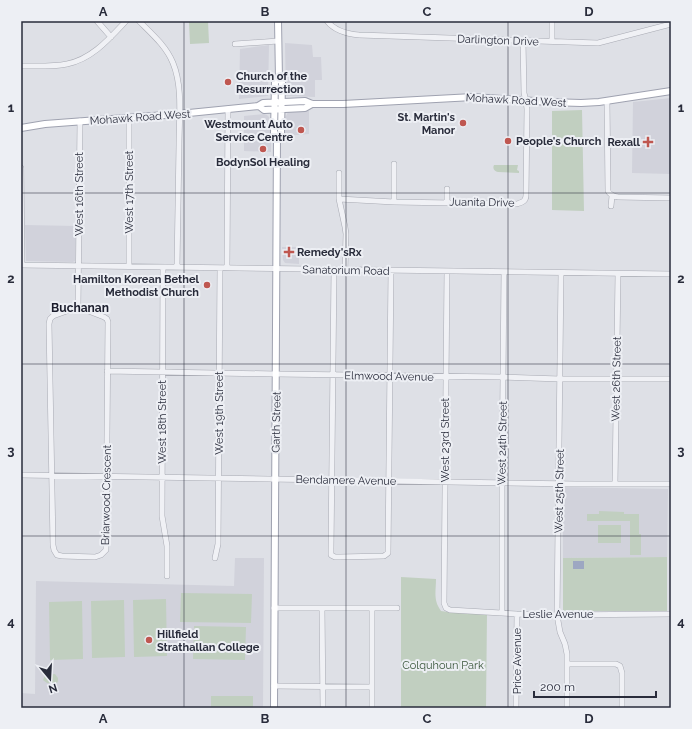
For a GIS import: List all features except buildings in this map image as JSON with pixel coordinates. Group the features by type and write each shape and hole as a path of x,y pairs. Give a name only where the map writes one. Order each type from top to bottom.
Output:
{"main road":[{"name":"Garth Street","path":"274,708 277,136 281,133 275,82 279,79 278,21"},
{"name":"Mohawk Road West","path":"21,128 45,124 179,114 259,106 263,103 278,102 305,101 312,104 343,104 473,97 567,104 607,101 671,92"},
{"name":"Mohawk Road West","path":"259,106 264,110 305,108 312,104"}],"street":[{"path":"97,21 111,37"},
{"path":"21,66 51,66 77,62 97,50 126,21"},
{"path":"139,21 167,50 173,62 179,85 177,267"},
{"name":"Darlington Drive","path":"327,21 332,26 354,34 598,43 671,25"},
{"path":"552,21 552,41"},
{"path":"235,44 278,41"},
{"path":"523,41 524,93 526,101"},
{"name":"Juanita Drive","path":"339,199 394,202 517,204 522,202 526,199 526,101"},
{"path":"607,101 609,194 618,197 671,198"},
{"path":"227,268 228,109"},
{"name":"West 17th Street","path":"129,118 129,266"},
{"name":"West 16th Street","path":"79,266 80,121"},
{"path":"394,164 394,202"},
{"path":"21,168 22,265"},
{"path":"339,173 339,199 345,227 345,270"},
{"path":"447,189 447,202"},
{"path":"611,206 612,196"},
{"name":"Sanatorium Road","path":"22,265 671,274"},
{"path":"78,307 79,266"},
{"name":"West 18th Street","path":"162,267 162,516 167,546 167,576"},
{"name":"West 19th Street","path":"215,558 218,544 220,268"},
{"path":"334,270 331,555 335,557 384,556 388,553 391,270"},
{"name":"West 23rd Street","path":"446,608 444,603 447,271"},
{"name":"West 24th Street","path":"502,613 504,272"},
{"name":"West 25th Street","path":"561,273 558,615 560,632 567,654 567,708"},
{"name":"West 26th Street","path":"615,484 618,274"},
{"name":"Briarwood Crescent","path":"78,307 107,319 107,371 106,550 102,556 95,557 57,555 54,550 50,319 53,316 78,307"},
{"name":"Elmwood Avenue","path":"107,371 671,379"},
{"name":"Bendamere Avenue","path":"21,475 671,484"},
{"path":"274,608 397,608"},
{"path":"322,608 322,708"},
{"path":"372,608 372,708"},
{"name":"Leslie Avenue","path":"446,608 450,610 517,614 671,614"},
{"name":"Price Avenue","path":"516,708 517,614"},
{"path":"567,664 616,664 620,666 622,673 622,708"},
{"path":"274,686 372,687"}],"shaded area":[{"path":"285,43 312,45 313,57 321,57 322,80 315,80 315,97 286,96"},
{"path":"269,45 268,96 239,99 240,49"},
{"path":"671,98 671,174 632,173 633,102"},
{"path":"309,111 309,134 285,136 285,118 288,112"},
{"path":"264,114 269,117 271,121 271,152 244,151 244,116"},
{"path":"25,225 76,226 75,261 26,261"},
{"path":"282,247 299,247 299,264 285,263 283,260"},
{"path":"563,487 668,489 667,557 563,558"},
{"name":"Hillfield Strathallan College","path":"235,558 264,558 263,708 21,708 21,693 35,694 36,581 234,586"}],"green space":[{"path":"208,21 209,43 190,44 189,22"},
{"path":"582,110 584,211 552,210 552,111"},
{"path":"494,165 518,165 517,170 519,173 498,172 494,169"},
{"path":"599,511 639,514 641,555 630,555 630,521 587,521 587,514 599,514"},
{"path":"598,525 621,525 621,543 598,543"},
{"path":"667,557 667,611 563,611 563,558"},
{"name":"Colquhoun Park","path":"401,577 436,579 436,599 438,607 441,611 487,614 486,708 401,708"},
{"path":"181,593 252,594 251,623 180,622"},
{"path":"166,599 167,656 134,657 133,600"},
{"path":"124,600 125,657 92,658 91,601"},
{"path":"82,601 83,659 50,660 49,602"},
{"path":"194,626 246,627 245,660 193,659"},
{"path":"55,674 58,678 57,683 47,683 43,680 45,675"},
{"path":"211,696 253,696 253,707 211,707"}],"water":[{"path":"573,561 584,561 584,569 573,569"}],"place":[{"name":"Church of the Resurrection","path":"228,82"},
{"name":"St. Martin's Manor","path":"463,123"},
{"name":"Westmount Auto Service Centre","path":"301,130"},
{"name":"People's Church","path":"508,141"},
{"name":"Rexall","path":"648,142"},
{"name":"BodynSol Healing","path":"263,149"},
{"name":"Remedy'sRx","path":"289,252"},
{"name":"Hamilton Korean Bethel Methodist Church","path":"207,285"},
{"name":"Hillfield Strathallan College","path":"149,640"}],"district":[{"name":"Buchanan","path":"80,308"}]}
